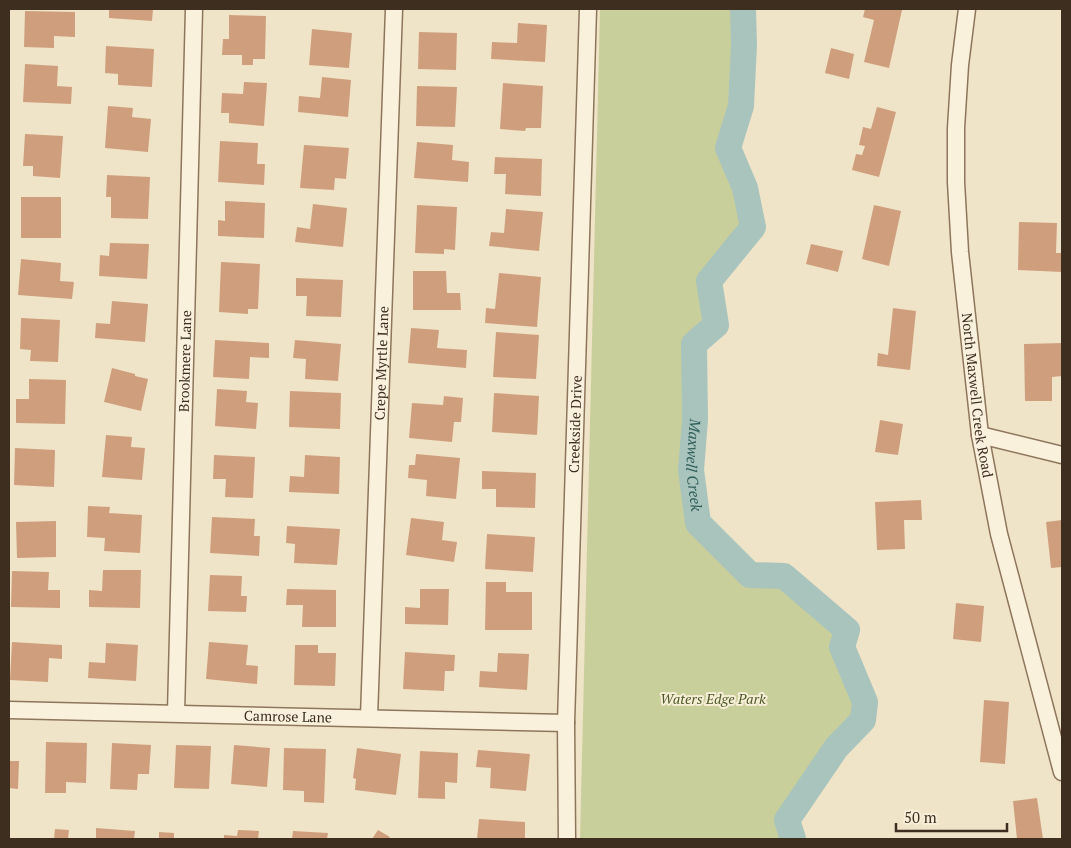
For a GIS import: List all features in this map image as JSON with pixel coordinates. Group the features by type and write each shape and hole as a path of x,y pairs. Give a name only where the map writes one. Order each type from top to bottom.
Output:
{"street":[{"name":"Brookmere Lane","path":"176,713 194,9"},
{"name":"Crepe Myrtle Lane","path":"369,718 394,9"},
{"name":"Creekside Drive","path":"566,839 566,723 588,9"},
{"name":"North Maxwell Creek Road","path":"967,9 960,65 956,128 956,182 960,252 980,435 999,534 1062,772"},
{"path":"980,435 1062,456"},
{"name":"Camrose Lane","path":"9,710 566,723"}],"green space":[{"name":"Waters Edge Park","path":"600,9 743,9 744,44 741,106 728,148 745,188 753,227 709,281 716,325 694,344 695,420 691,470 698,523 750,575 784,576 847,630 842,647 865,702 863,720 836,748 787,820 793,839 580,839"}],"building":[{"path":"109,9 153,9 152,21 109,18"},
{"path":"865,9 902,10 889,68 864,62 874,20 863,17"},
{"path":"25,11 75,12 75,37 54,36 54,48 24,47"},
{"path":"229,15 266,16 265,59 253,59 253,65 242,65 242,55 222,55 223,39 229,39"},
{"path":"518,23 547,25 545,62 491,59 492,42 517,43"},
{"path":"312,29 352,33 349,68 309,65"},
{"path":"419,32 457,33 456,70 418,69"},
{"path":"106,46 154,49 152,87 118,85 118,74 105,73"},
{"path":"831,48 854,54 849,79 825,73"},
{"path":"25,64 58,66 57,86 72,87 71,104 23,102"},
{"path":"322,77 351,80 348,117 298,112 299,96 320,98"},
{"path":"244,82 267,83 264,126 229,123 229,113 221,113 222,93 243,94"},
{"path":"503,83 543,86 541,128 526,128 525,131 500,129"},
{"path":"417,86 457,87 455,127 416,126"},
{"path":"108,106 133,108 132,117 151,119 148,152 105,148"},
{"path":"877,107 896,112 879,177 852,170 856,154 862,155 865,146 859,145 863,127 871,129"},
{"path":"25,134 63,136 60,178 33,176 33,166 23,166"},
{"path":"220,141 258,143 257,164 265,164 264,185 218,182"},
{"path":"417,142 453,145 452,160 469,162 468,182 414,178"},
{"path":"304,145 349,148 346,179 335,178 334,190 300,188"},
{"path":"495,157 542,159 541,196 505,194 506,174 494,174"},
{"path":"107,175 150,177 148,219 111,218 111,197 106,197"},
{"path":"21,197 61,197 61,238 21,238"},
{"path":"225,201 265,203 264,238 218,236 218,220 225,221"},
{"path":"313,204 347,208 343,247 295,242 297,227 310,229"},
{"path":"417,205 457,207 455,250 444,249 444,254 415,253"},
{"path":"874,205 901,211 889,266 862,259"},
{"path":"506,209 543,212 539,251 489,246 491,232 504,233"},
{"path":"1019,222 1057,223 1056,253 1062,253 1062,272 1018,270"},
{"path":"110,243 149,244 147,279 99,276 100,255 109,256"},
{"path":"811,244 843,251 838,272 806,264"},
{"path":"21,259 61,263 60,281 74,282 72,299 18,295"},
{"path":"221,262 260,264 258,309 248,309 248,314 219,312"},
{"path":"413,271 446,271 447,293 460,293 461,310 413,310"},
{"path":"499,273 541,277 537,327 485,323 486,308 495,309"},
{"path":"296,278 343,280 341,317 306,316 307,296 296,296"},
{"path":"112,301 148,304 145,342 95,338 96,323 110,324"},
{"path":"893,308 916,311 910,370 877,366 878,353 888,355"},
{"path":"21,318 60,320 58,362 30,361 31,350 20,349"},
{"path":"411,328 439,330 437,348 467,350 466,368 408,363"},
{"path":"496,332 539,335 536,379 493,377"},
{"path":"215,340 269,343 269,358 250,357 249,379 213,377"},
{"path":"295,340 341,344 338,381 305,379 306,359 293,358"},
{"path":"1062,343 1062,376 1052,377 1052,401 1025,401 1024,344"},
{"path":"112,368 148,379 141,411 104,402"},
{"path":"29,379 66,380 65,424 16,423 16,399 29,399"},
{"path":"217,389 247,391 246,402 258,403 256,429 215,426"},
{"path":"290,391 341,393 340,429 289,427"},
{"path":"494,393 539,396 537,435 492,432"},
{"path":"444,396 463,398 461,422 454,422 452,442 409,438 412,403 443,405"},
{"path":"880,420 903,424 898,455 875,452"},
{"path":"106,435 132,437 131,447 145,448 142,480 102,477"},
{"path":"15,448 55,450 54,487 14,485"},
{"path":"416,454 460,458 456,499 426,496 427,480 408,478 409,465 415,465"},
{"path":"214,455 255,457 253,498 225,497 226,479 213,479"},
{"path":"305,455 340,457 339,494 289,492 290,476 304,477"},
{"path":"482,471 536,473 535,508 496,507 496,489 482,489"},
{"path":"921,500 922,520 904,520 905,549 877,550 875,502"},
{"path":"88,506 110,507 109,513 142,515 140,553 104,551 105,538 87,537"},
{"path":"212,517 255,519 254,536 260,536 259,556 210,553"},
{"path":"411,518 444,522 442,540 457,542 454,562 406,555"},
{"path":"1062,520 1062,567 1051,568 1046,522"},
{"path":"56,521 56,557 17,558 16,522"},
{"path":"287,526 340,529 337,565 294,563 295,544 286,543"},
{"path":"487,534 535,537 533,572 485,569"},
{"path":"103,570 141,570 140,608 89,607 89,590 102,591"},
{"path":"12,571 49,572 48,590 60,590 60,608 11,607"},
{"path":"210,575 242,576 241,596 247,596 246,612 208,611"},
{"path":"486,582 506,582 506,592 532,592 532,630 485,630"},
{"path":"287,589 336,590 336,627 302,627 303,605 286,605"},
{"path":"420,589 449,589 448,625 405,624 405,607 420,608"},
{"path":"956,603 984,606 981,642 953,639"},
{"path":"12,642 62,645 62,659 49,658 48,682 10,680"},
{"path":"209,642 248,645 246,665 258,666 257,684 206,679"},
{"path":"106,643 138,645 136,681 88,678 89,662 105,663"},
{"path":"295,645 318,645 318,653 336,653 335,686 294,685"},
{"path":"405,652 455,655 454,671 445,671 444,691 403,689"},
{"path":"498,653 529,654 527,690 479,687 480,671 497,672"},
{"path":"984,700 1009,702 1005,764 980,762"},
{"path":"46,742 87,743 86,783 66,782 66,793 45,793"},
{"path":"112,743 151,745 149,774 138,774 137,790 110,789"},
{"path":"176,745 211,746 209,789 174,788"},
{"path":"234,745 270,748 267,787 231,784"},
{"path":"284,748 326,749 324,803 304,802 304,791 283,790"},
{"path":"357,748 401,754 396,795 355,790 356,779 353,778"},
{"path":"478,750 530,754 526,791 490,788 491,768 476,767"},
{"path":"420,751 458,753 457,783 445,782 445,799 418,798"},
{"path":"9,761 19,761 18,789 9,788"},
{"path":"1037,798 1043,839 1017,839 1013,801"},
{"path":"479,819 525,822 525,839 477,839"},
{"path":"96,828 135,831 134,839 96,839"},
{"path":"55,829 69,830 68,839 54,839"},
{"path":"238,830 259,831 258,839 224,839 224,835 237,836"},
{"path":"378,830 390,837 388,839 372,839"},
{"path":"293,831 328,833 327,839 292,839"},
{"path":"159,832 174,833 174,839 159,839"}],"waterway":[{"name":"Maxwell Creek","path":"743,9 744,44 741,106 728,148 745,188 753,227 709,281 716,325 694,344 695,420 691,470 698,523 750,575 784,576 847,630 842,647 865,702 863,720 836,748 787,820 793,839"}]}
